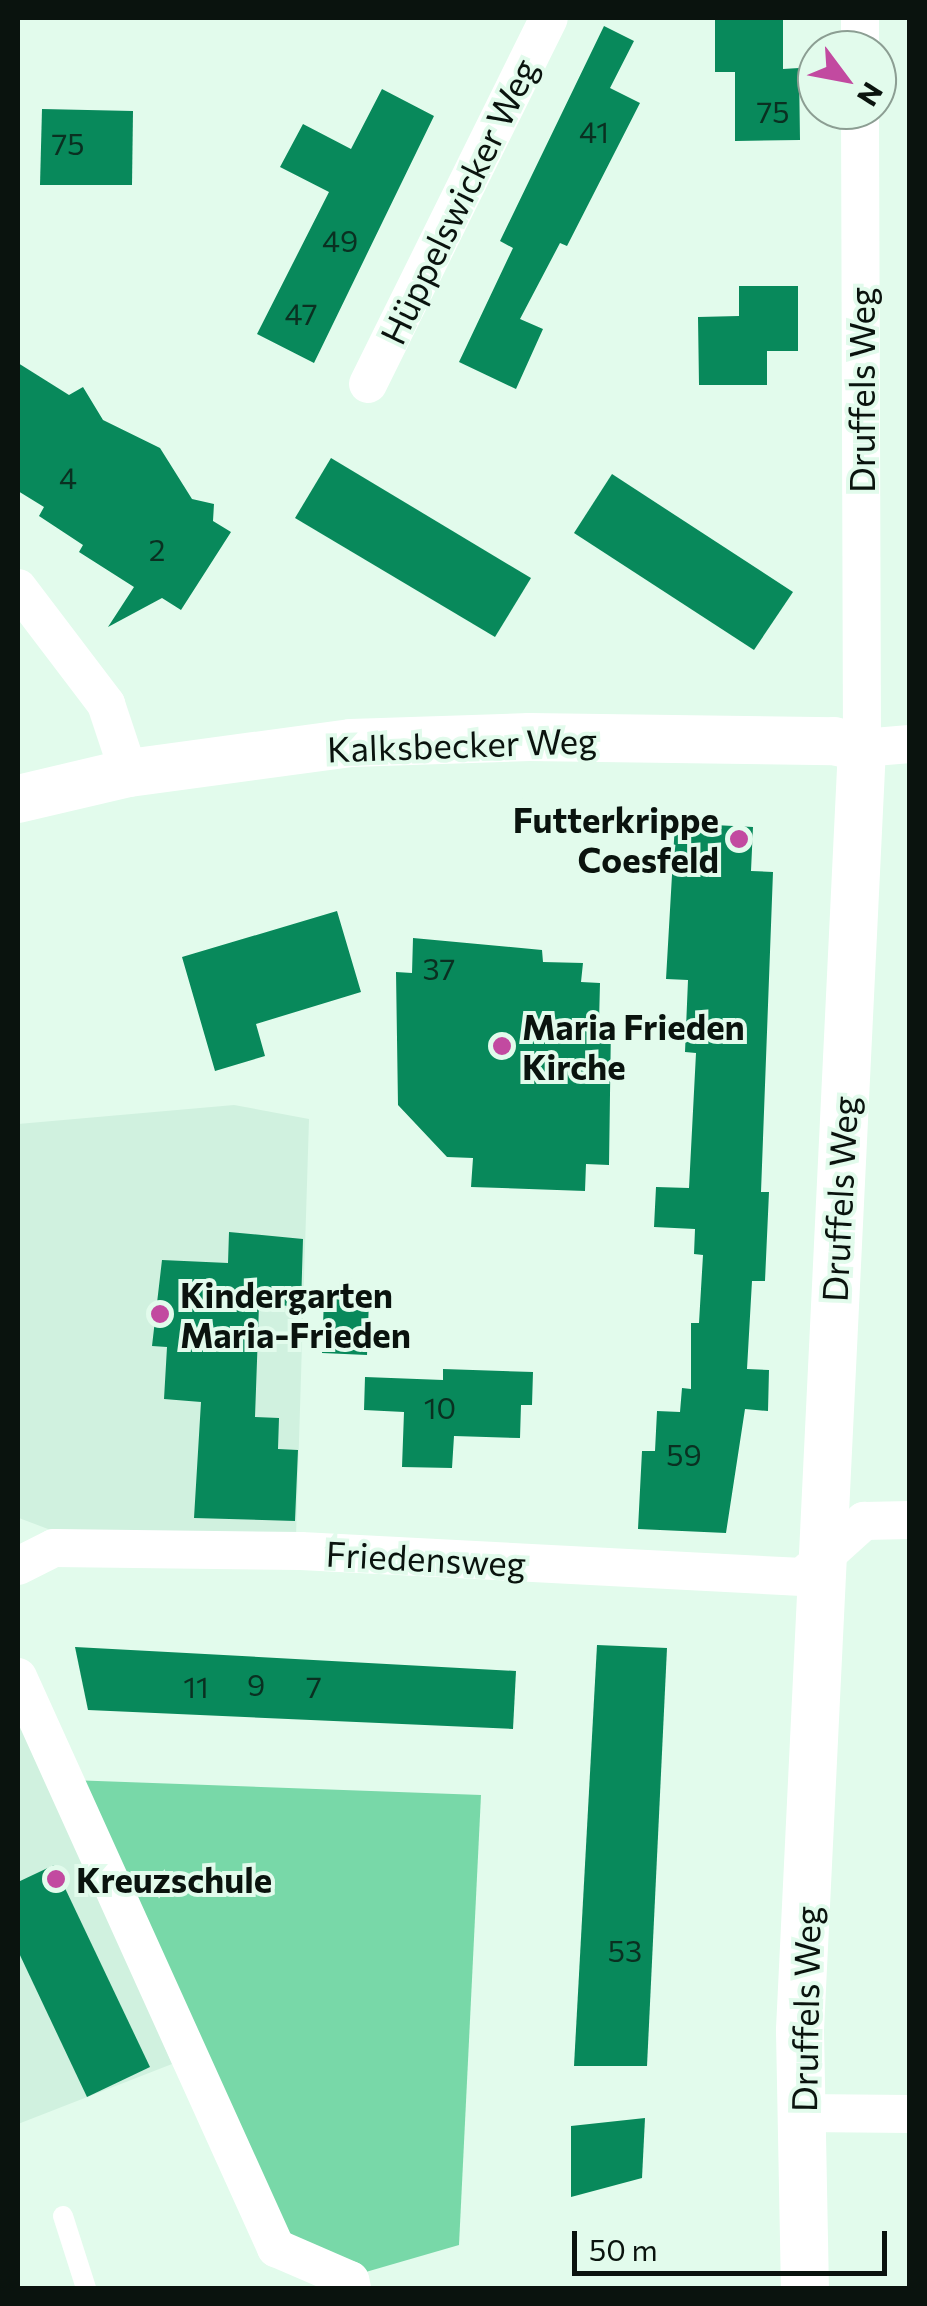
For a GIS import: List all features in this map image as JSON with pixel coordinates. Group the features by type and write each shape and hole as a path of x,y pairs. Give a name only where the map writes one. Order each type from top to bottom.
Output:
{"street":[{"name":"Hüppelswicker Weg","path":"368,384 548,18"},
{"name":"Druffels Weg","path":"805,2288 800,2031 862,748 860,130"},
{"path":"18,588 106,704 130,773"},
{"name":"Kalksbecker Weg","path":"18,799 130,773 352,743 529,737 834,742 862,748 910,744"},
{"path":"826,1549 864,1521 910,1520"},
{"name":"Friedensweg","path":"18,1566 54,1548 802,1576 826,1549"},
{"path":"18,1676 276,2248 350,2280 352,2288"},
{"path":"803,2113 910,2114"}],"lane":[{"path":"63,2216 86,2288"}],"shaded area":[{"name":"Kindergarten Maria-Frieden","path":"234,1105 309,1119 296,1537 48,1529 19,1518 18,1124"},
{"name":"Kreuzschule","path":"18,1694 172,2064 18,2124"}],"green space":[{"path":"70,1780 481,1795 459,2245 352,2276 279,2246"}],"building":[{"path":"715,18 783,18 783,69 797,68 800,140 735,141 735,72 715,72"},
{"path":"604,26 634,41 610,88 640,103 567,246 560,243 520,319 543,329 516,389 459,362 513,248 500,241"},
{"path":"382,89 434,116 314,363 257,334 329,192 280,167 303,124 351,149"},
{"path":"42,109 133,111 132,185 40,185"},
{"path":"739,286 798,286 798,351 767,351 767,385 699,385 698,317 739,316"},
{"path":"18,363 69,395 83,387 103,420 160,448 192,499 214,504 213,521 231,532 181,610 162,598 108,627 134,587 79,552 83,545 39,516 44,507 18,491"},
{"path":"331,458 531,578 495,637 295,518"},
{"path":"612,474 793,592 754,650 574,533"},
{"path":"675,823 753,827 751,871 773,872 761,1192 769,1192 765,1281 752,1281 747,1369 769,1370 768,1411 745,1409 726,1533 638,1529 642,1451 655,1451 657,1411 680,1412 682,1388 691,1389 691,1323 699,1323 703,1255 694,1254 695,1229 654,1227 656,1187 689,1188 696,1053 685,1052 688,980 666,979"},
{"path":"337,911 361,992 256,1024 265,1056 215,1071 182,957"},
{"name":"Maria Frieden Kirche","path":"413,938 542,950 543,962 583,963 581,982 600,983 599,1023 611,1024 609,1165 586,1164 585,1191 471,1187 473,1158 447,1157 398,1105 396,972 412,973"},
{"path":"229,1232 303,1239 301,1306 259,1305 255,1417 279,1418 278,1449 298,1450 295,1521 194,1518 201,1402 164,1399 167,1347 152,1346 162,1260 228,1263"},
{"path":"324,1298 369,1300 367,1355 322,1353"},
{"path":"443,1369 533,1372 532,1405 521,1405 520,1438 454,1436 452,1468 402,1467 404,1412 364,1410 365,1377 443,1380"},
{"path":"597,1645 667,1648 647,2066 574,2066"},
{"path":"75,1647 516,1671 513,1729 88,1710"},
{"path":"54,1865 150,2067 87,2097 18,1951 18,1882"},
{"path":"645,2118 642,2178 571,2197 571,2126"}],"place":[{"name":"Futterkrippe Coesfeld","path":"739,839"},
{"name":"Maria Frieden Kirche","path":"502,1046"},
{"name":"Kindergarten Maria-Frieden","path":"160,1314"},
{"name":"Kreuzschule","path":"56,1879"}]}
